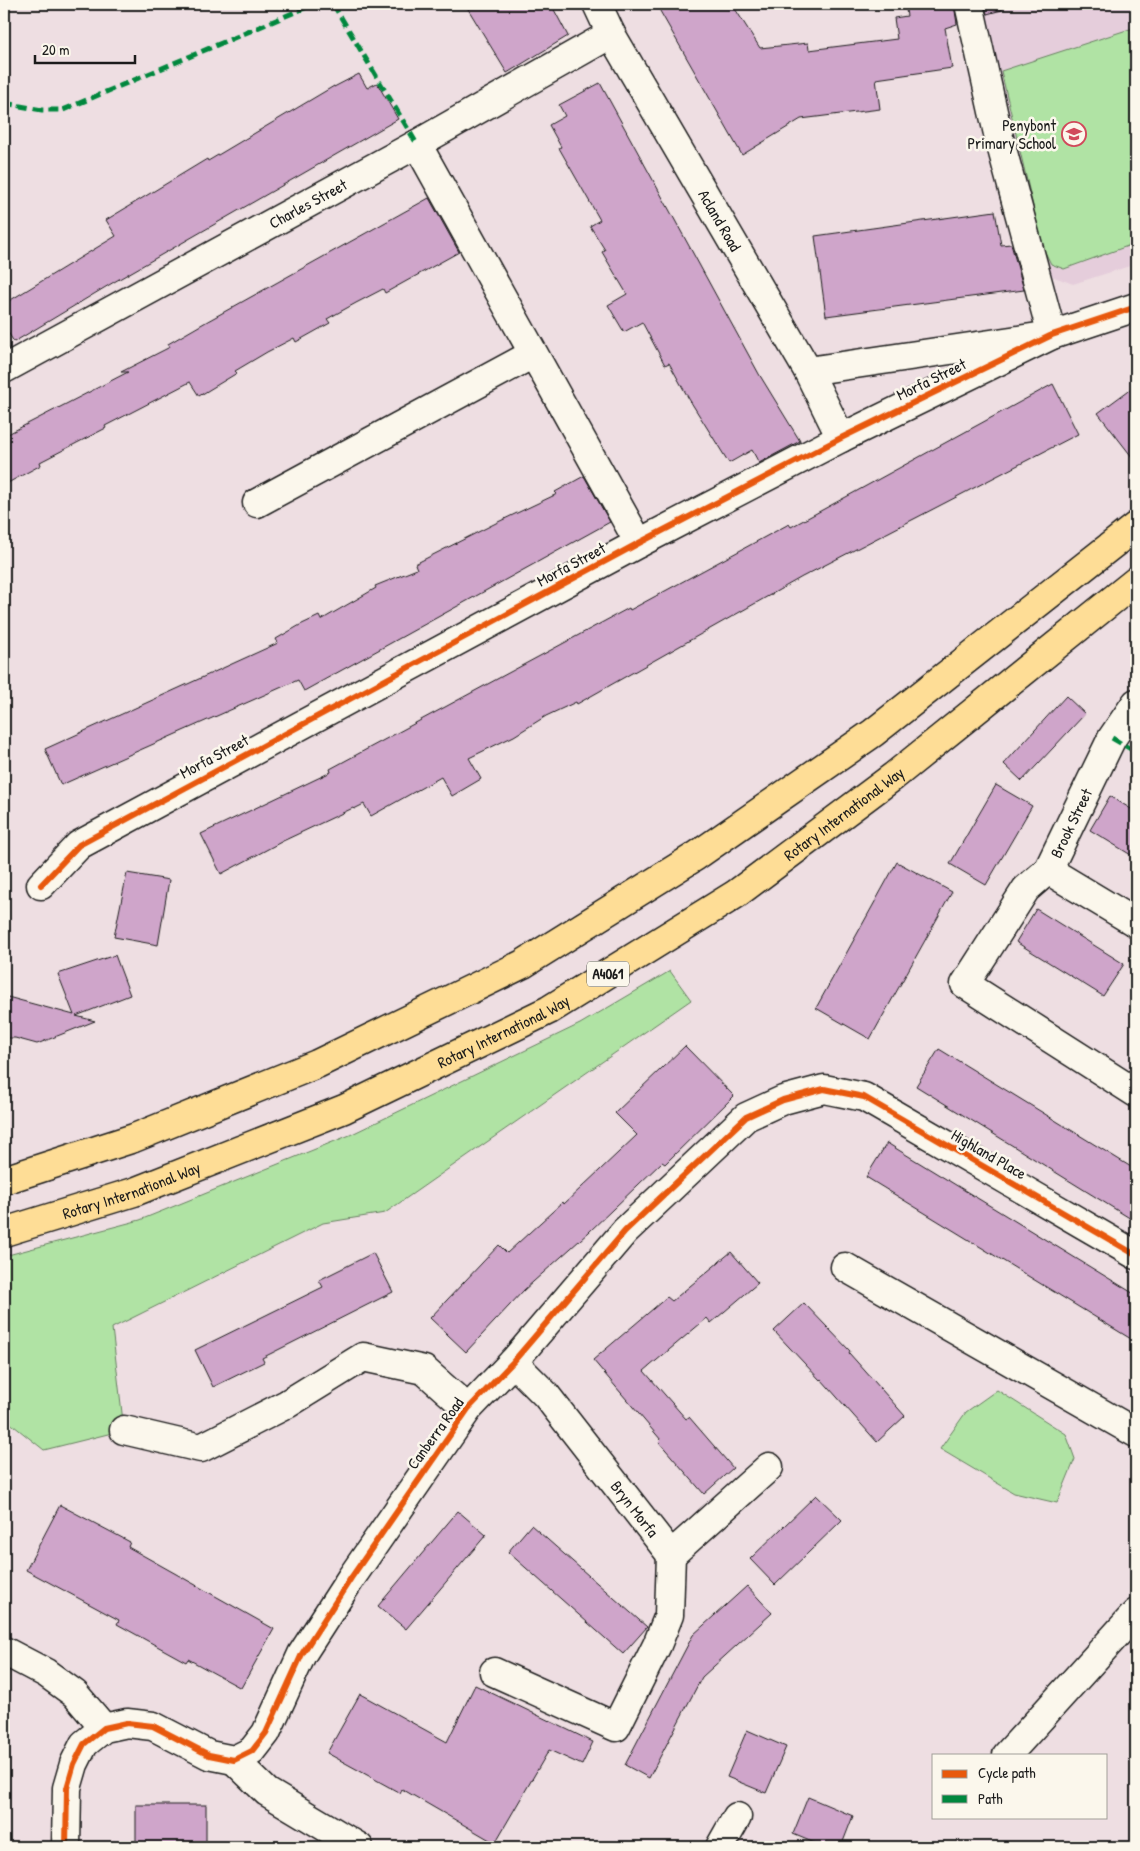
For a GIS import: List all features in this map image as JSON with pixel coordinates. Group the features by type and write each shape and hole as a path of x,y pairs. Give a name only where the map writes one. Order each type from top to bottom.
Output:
{"main road":[{"path":"4,1180 134,1138 317,1064 522,964 696,856 873,733 1136,526"},
{"name":"Rotary International Way","path":"4,1232 134,1192 344,1109 549,1010 736,894 894,776 1136,581"}],"street":[{"name":"Acland Road","path":"597,4 610,34 808,371 841,438"},
{"path":"969,4 998,134 1052,335"},
{"name":"Charles Street","path":"4,370 417,144 610,34"},
{"path":"417,144 639,543"},
{"name":"Morfa Street","path":"41,884 79,845 639,543 841,438 1052,335 1136,307"},
{"name":"Morfa Street","path":"808,371 1052,335"},
{"path":"257,503 533,354"},
{"name":"Brook Street","path":"1136,703 1112,738 1048,870 1136,923"},
{"path":"1048,870 1026,889 965,984 1136,1092"},
{"name":"Highland Place","path":"824,1088 864,1097 1136,1256"},
{"name":"Canberra Road","path":"234,1760 252,1751 266,1733 302,1654 350,1578 468,1409 513,1362 625,1231 746,1117 783,1100 824,1088"},
{"path":"845,1267 1136,1433"},
{"path":"124,1430 201,1448 287,1404 363,1357 424,1370 468,1409"},
{"name":"Bryn Morfa","path":"513,1362 546,1396 671,1555"},
{"path":"494,1672 616,1727 657,1645 669,1615 671,1555 769,1467"},
{"path":"1008,1754 1136,1613"},
{"path":"4,1651 46,1673 75,1694 104,1728"},
{"path":"66,1847 67,1788 84,1744 104,1728 127,1723 153,1726 209,1755 234,1760 267,1792 359,1847"},
{"path":"720,1847 737,1817"}],"shaded area":[{"name":"Penybont Primary School","path":"982,4 1136,4 1136,264 1073,284 1041,272"}],"green space":[{"name":"Penybont Primary School","path":"1136,27 1136,243 1064,269 1051,264 1043,248 1001,71"},
{"path":"670,971 691,1000 385,1213 323,1223 112,1328 124,1430 44,1450 4,1418 4,1256 140,1220 350,1135 580,1024"},
{"path":"997,1390 1066,1434 1075,1459 1057,1503 1014,1493 940,1449 966,1412"}],"building":[{"path":"465,4 551,4 568,36 507,73"},
{"path":"656,4 732,4 760,48 808,43 809,50 897,39 894,18 907,16 905,4 954,4 957,24 945,28 952,68 876,79 880,109 801,119 742,155"},
{"path":"985,4 1001,4 1002,10 987,14"},
{"path":"359,74 367,88 377,83 398,119 114,282 14,342 4,326 4,304 116,236 106,220 207,159 208,161 334,86"},
{"path":"600,83 759,374 800,441 759,463 752,450 729,463 669,363 665,365 642,322 624,332 608,305 627,294 602,252 605,250 590,226 600,220 559,148 561,147 549,125 565,116 559,105"},
{"path":"429,198 459,252 385,293 383,289 327,319 330,323 296,342 294,338 267,352 199,396 190,382 105,426 106,428 40,462 41,465 4,485 4,436 128,372 121,372 170,347 168,344 206,322"},
{"path":"995,211 1001,245 1011,244 1024,290 826,316 815,236"},
{"path":"1053,384 1078,434 802,577 577,704 576,702 546,716 514,736 469,758 481,779 452,796 441,777 371,816 364,804 353,808 283,841 221,874 201,834 331,772 330,769 629,608 630,610 789,524 791,527"},
{"path":"1136,385 1136,462 1098,413"},
{"path":"584,476 610,522 304,691 298,680 61,785 45,749 278,643 276,639 300,625 319,616 321,620 376,588 375,586 417,569 415,564 557,494 555,492"},
{"path":"1066,696 1085,714 1022,781 1004,764"},
{"path":"996,785 1032,806 986,885 950,864"},
{"path":"1110,796 1136,812 1136,858 1090,830"},
{"path":"897,862 952,892 870,1039 816,1008"},
{"path":"127,873 169,880 158,945 114,937"},
{"path":"1036,909 1124,964 1103,996 1016,942"},
{"path":"115,955 130,995 76,1016 95,1021 37,1044 15,1038 4,1038 4,996 74,1015 58,974"},
{"path":"685,1046 734,1096 665,1164 662,1162 589,1232 524,1290 466,1352 430,1318 499,1245 507,1253 563,1202 564,1204 637,1135 615,1113"},
{"path":"939,1049 1136,1170 1136,1222 916,1086"},
{"path":"887,1143 1136,1295 1136,1342 866,1177"},
{"path":"731,1252 758,1283 711,1323 707,1318 644,1371 686,1419 689,1417 733,1468 704,1494 593,1360 667,1297 672,1301"},
{"path":"373,1253 393,1292 262,1358 264,1362 213,1387 195,1350 323,1287 319,1280"},
{"path":"804,1303 850,1351 849,1353 905,1416 877,1442 821,1379 774,1331"},
{"path":"816,1495 842,1520 775,1585 750,1559"},
{"path":"60,1505 130,1542 128,1547 274,1629 241,1688 188,1659 186,1662 117,1624 119,1620 26,1570"},
{"path":"458,1511 486,1535 406,1629 378,1606"},
{"path":"531,1525 647,1627 623,1654 508,1552"},
{"path":"747,1586 772,1613 702,1677 649,1778 625,1765 693,1635"},
{"path":"475,1685 593,1742 582,1765 549,1750 495,1843 402,1789 400,1793 327,1753 360,1694 447,1742"},
{"path":"747,1730 786,1747 766,1793 727,1777"},
{"path":"808,1797 853,1816 841,1847 824,1847 793,1834"},
{"path":"136,1805 206,1805 206,1847 136,1847"}],"marked path":[{"path":"4,103 42,110 63,110 314,4"},
{"path":"333,4 417,144"},
{"path":"1112,738 1136,752"}],"cycle path":[{"path":"41,885 79,845 639,543 841,438 1052,335 1136,307"},
{"path":"66,1847 67,1788 74,1764 84,1744 104,1728 127,1723 153,1726 209,1755 234,1760 252,1751 266,1733 302,1654 351,1578 468,1409 513,1362 625,1231 746,1117 783,1100 824,1089 864,1097 1136,1255"}],"place":[{"name":"Penybont Primary School","path":"1074,134"}]}
